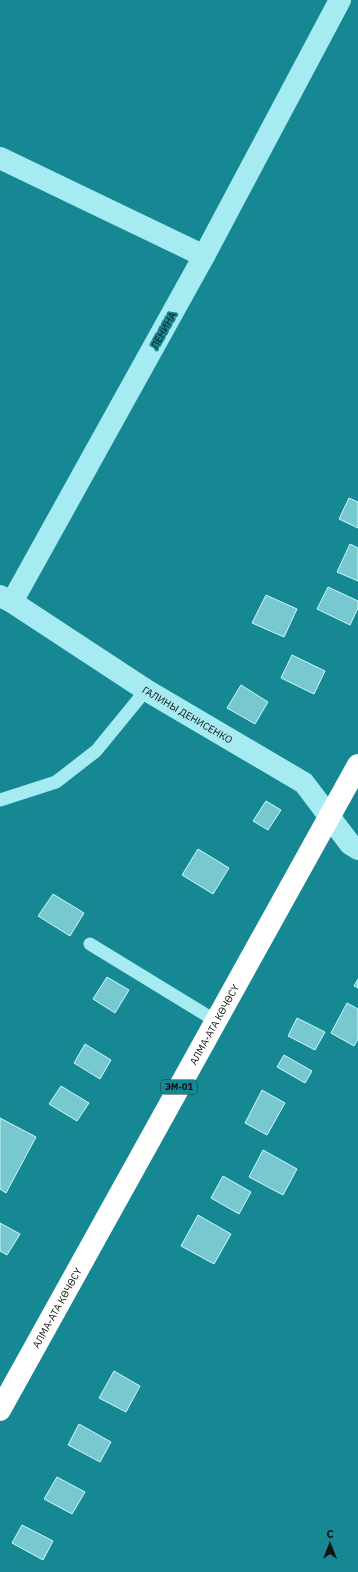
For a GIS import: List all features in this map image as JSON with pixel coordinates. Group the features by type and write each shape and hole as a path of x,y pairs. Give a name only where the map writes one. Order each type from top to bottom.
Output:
{"highway":[{"name":"АЛМА-АТА КӨЧӨСҮ","path":"0,1410 358,765"}],"street":[{"name":"ЛЕНИНА","path":"6,599 204,256 340,0"},
{"path":"0,158 204,256"},
{"name":"ГАЛИНЫ ДЕНИСЕНКО","path":"6,599 146,690 304,783 350,844 358,849"}],"lane":[{"path":"0,800 56,782 96,751 146,690"},
{"path":"90,944 216,1020"}],"building":[{"path":"349,498 358,502 358,528 339,519"},
{"path":"350,544 358,548 358,581 337,572"},
{"path":"328,587 358,601 358,608 350,625 317,609"},
{"path":"266,595 297,609 284,637 252,623"},
{"path":"292,655 325,671 314,694 281,678"},
{"path":"241,685 268,702 255,724 227,708"},
{"path":"266,801 281,810 268,830 253,821"},
{"path":"198,849 229,868 213,894 182,875"},
{"path":"53,894 84,913 70,936 38,916"},
{"path":"107,977 129,990 115,1013 93,999"},
{"path":"358,979 358,988 354,986"},
{"path":"347,1003 358,1009 358,1039 354,1046 331,1033"},
{"path":"297,1018 325,1032 315,1050 288,1036"},
{"path":"85,1044 111,1060 100,1079 74,1063"},
{"path":"284,1055 312,1071 305,1083 277,1067"},
{"path":"61,1086 89,1103 77,1121 49,1104"},
{"path":"262,1090 285,1103 267,1135 245,1123"},
{"path":"0,1118 36,1137 6,1193 0,1189"},
{"path":"263,1150 297,1169 283,1195 249,1177"},
{"path":"223,1176 251,1192 239,1214 211,1198"},
{"path":"198,1215 231,1234 214,1264 181,1246"},
{"path":"0,1223 20,1234 7,1255 0,1251"},
{"path":"114,1371 140,1386 126,1412 99,1398"},
{"path":"79,1424 111,1442 100,1462 68,1445"},
{"path":"57,1477 85,1492 72,1514 44,1499"},
{"path":"22,1525 53,1541 43,1560 12,1543"}]}
